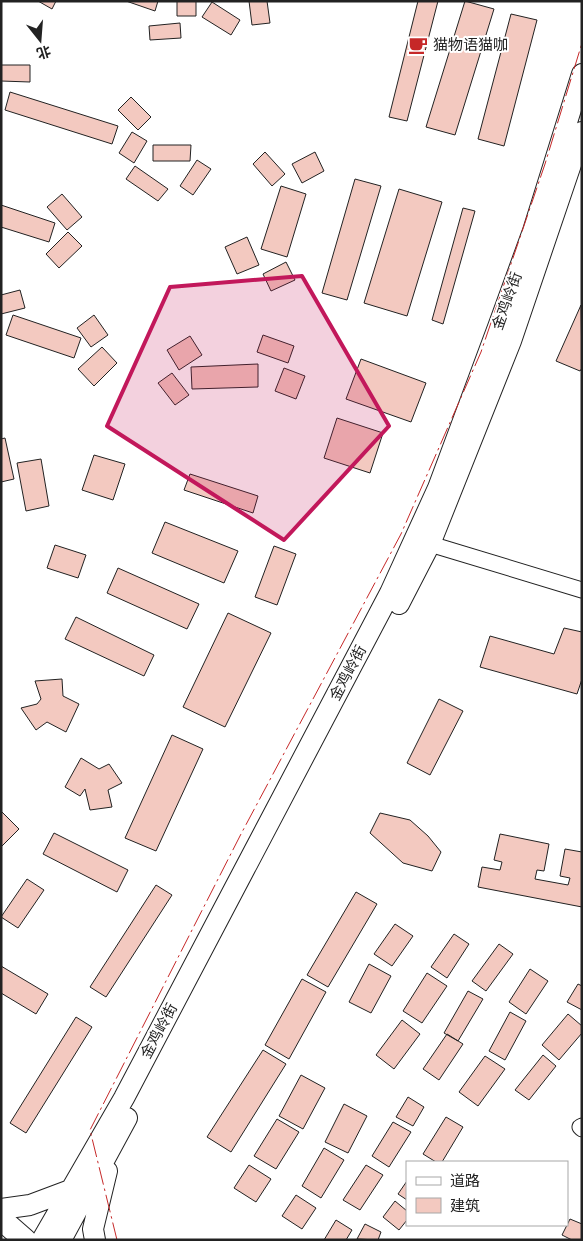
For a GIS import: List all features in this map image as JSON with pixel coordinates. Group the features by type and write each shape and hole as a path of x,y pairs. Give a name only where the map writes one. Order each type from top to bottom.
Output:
{"highway":[{"path":"1,1219 24,1240"}],"main road":[{"name":"金鸡岭街","path":"42,1240 124,1098 390,593 438,488 455,443 532,231 582,74"},
{"name":"金鸡岭街","path":"61,1240 430,544 512,341 582,132"},
{"path":"95,1240 93,1229 113,1145"},
{"path":"1,1209 30,1205 70,1190"}],"street":[{"path":"430,544 582,590"}],"highlighted area":[{"path":"302,276 389,426 284,540 107,426 170,287"}],"building":[{"path":"38,1 56,1 52,9"},
{"path":"126,1 158,1 155,11"},
{"path":"177,1 196,1 196,16 177,16"},
{"path":"249,1 267,1 270,23 252,25"},
{"path":"418,1 438,1 407,121 389,117"},
{"path":"465,1 494,9 455,135 426,127"},
{"path":"212,2 240,20 231,35 202,17"},
{"path":"511,14 537,20 504,146 478,139"},
{"path":"180,23 181,38 150,40 149,26"},
{"path":"1,65 30,65 30,82 1,81"},
{"path":"10,92 118,126 112,144 5,110"},
{"path":"131,97 151,117 138,130 118,110"},
{"path":"132,132 147,141 134,163 119,153"},
{"path":"153,145 191,145 190,161 153,161"},
{"path":"265,152 285,174 272,186 253,164"},
{"path":"315,152 324,171 302,183 292,164"},
{"path":"197,160 211,169 193,195 180,186"},
{"path":"135,166 168,189 158,201 126,179"},
{"path":"355,179 381,186 347,300 322,293"},
{"path":"281,186 306,194 287,257 261,249"},
{"path":"399,189 442,202 407,316 364,303"},
{"path":"62,194 82,217 67,230 47,207"},
{"path":"1,205 55,223 49,242 1,227"},
{"path":"463,208 475,211 443,324 432,320"},
{"path":"68,232 82,246 59,268 46,254"},
{"path":"247,237 259,265 237,274 225,247"},
{"path":"286,262 295,280 271,291 263,274"},
{"path":"20,290 25,308 1,314 1,295"},
{"path":"581,305 582,368 580,371 556,361"},
{"path":"13,315 81,338 74,358 6,335"},
{"path":"94,315 108,335 91,347 77,328"},
{"path":"263,335 294,346 288,363 257,352"},
{"path":"190,336 202,355 179,370 167,350"},
{"path":"102,347 117,363 94,386 78,369"},
{"path":"361,359 426,383 411,422 346,399"},
{"path":"258,364 258,387 192,389 191,367"},
{"path":"284,368 305,376 296,399 275,391"},
{"path":"172,373 189,395 175,405 158,383"},
{"path":"337,418 383,433 370,473 324,458"},
{"path":"5,438 14,479 1,482 1,439"},
{"path":"94,455 125,464 113,500 82,490"},
{"path":"41,459 49,506 26,511 17,463"},
{"path":"190,474 258,496 253,513 184,490"},
{"path":"165,522 238,551 224,583 152,553"},
{"path":"55,545 86,555 78,578 47,568"},
{"path":"274,546 296,554 277,605 255,597"},
{"path":"118,568 199,604 187,629 107,593"},
{"path":"228,613 271,633 225,727 183,707"},
{"path":"76,617 154,655 144,676 65,639"},
{"path":"564,628 582,632 582,679 577,694 480,667 490,636 554,654"},
{"path":"62,679 63,696 79,704 66,732 47,722 36,730 21,708 37,704 41,699 35,681"},
{"path":"439,699 463,711 430,775 407,763"},
{"path":"172,735 203,749 156,851 125,838"},
{"path":"81,758 99,769 109,764 122,783 108,790 112,807 90,810 85,789 80,796 65,787"},
{"path":"1,813 19,829 1,847"},
{"path":"380,813 410,820 428,836 441,852 432,871 403,863 370,833"},
{"path":"54,833 128,870 117,892 43,854"},
{"path":"500,834 549,844 544,871 537,870 535,879 568,885 570,878 560,876 565,849 582,852 582,907 478,887 482,867 500,870 502,862 494,860"},
{"path":"27,879 44,890 18,928 1,917"},
{"path":"156,885 172,895 106,997 90,987"},
{"path":"356,892 377,904 328,987 307,975"},
{"path":"395,924 413,936 392,966 374,954"},
{"path":"454,934 469,944 447,978 431,967"},
{"path":"499,944 513,954 486,991 472,981"},
{"path":"369,964 391,976 371,1013 349,1002"},
{"path":"1,966 48,994 36,1014 1,993"},
{"path":"530,969 548,981 526,1014 509,1002"},
{"path":"427,973 447,986 422,1023 403,1011"},
{"path":"302,979 326,992 289,1059 265,1045"},
{"path":"578,984 582,986 582,1010 567,1002"},
{"path":"468,991 483,999 458,1041 444,1033"},
{"path":"510,1012 526,1021 505,1060 489,1051"},
{"path":"568,1014 582,1026 582,1033 559,1060 542,1045"},
{"path":"76,1017 92,1027 26,1133 10,1123"},
{"path":"402,1020 420,1034 394,1069 376,1055"},
{"path":"447,1034 463,1044 439,1080 423,1069"},
{"path":"263,1050 286,1064 231,1152 207,1137"},
{"path":"543,1055 556,1066 529,1100 515,1090"},
{"path":"485,1056 505,1069 478,1106 459,1092"},
{"path":"301,1075 325,1088 303,1129 279,1116"},
{"path":"408,1097 424,1107 413,1126 396,1117"},
{"path":"344,1104 367,1116 348,1153 325,1142"},
{"path":"446,1117 463,1127 443,1161 434,1161 423,1154"},
{"path":"277,1119 299,1132 276,1169 254,1156"},
{"path":"393,1122 411,1132 389,1167 372,1156"},
{"path":"324,1148 344,1160 321,1198 302,1186"},
{"path":"249,1165 271,1179 256,1202 234,1188"},
{"path":"366,1165 383,1175 360,1210 343,1200"},
{"path":"406,1182 406,1199 398,1194"},
{"path":"296,1195 316,1208 302,1229 282,1216"},
{"path":"395,1201 406,1210 406,1221 399,1230 383,1217"},
{"path":"570,1219 582,1224 582,1240 572,1240 562,1235"},
{"path":"336,1220 352,1230 346,1240 324,1240"},
{"path":"365,1224 381,1232 378,1240 357,1239"}],"power":[{"path":"117,1240 90,1130 241,834 401,534 481,352 545,164 582,43"}],"place":[{"name":"猫物语猫咖","path":"418,45"}]}
